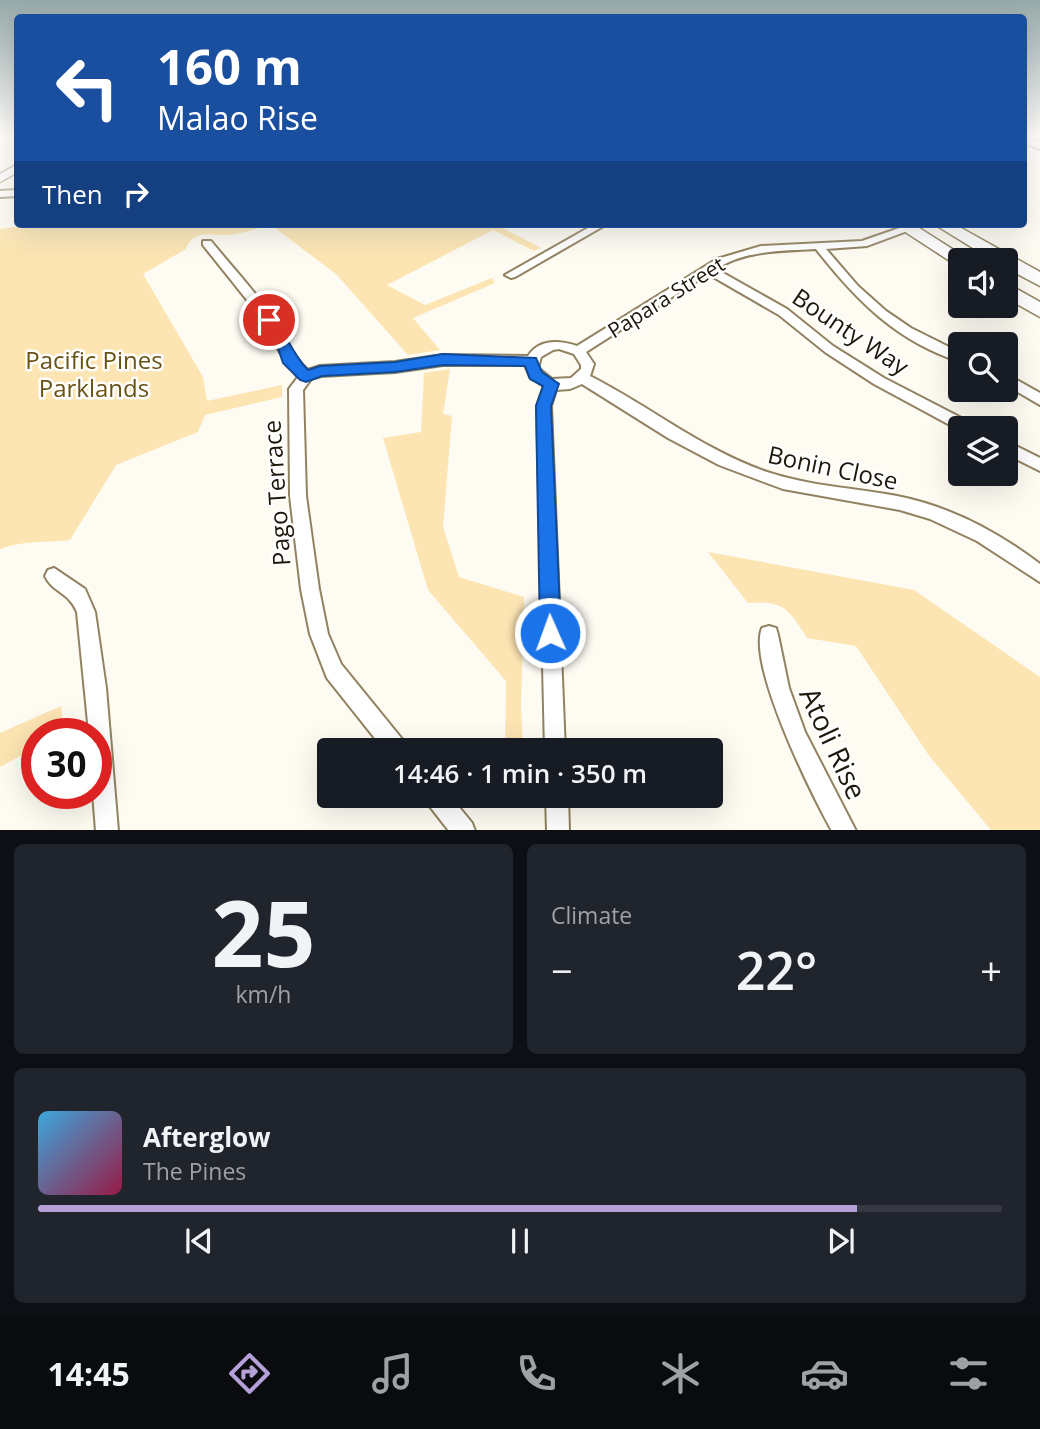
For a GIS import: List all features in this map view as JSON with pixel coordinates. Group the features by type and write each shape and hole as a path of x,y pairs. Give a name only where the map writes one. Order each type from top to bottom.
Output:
{"main road":[{"path":"914,228 948,251"},
{"path":"949,228 1040,280"},
{"path":"1018,297 1040,311"}],"street":[{"path":"586,228 590,230"},
{"path":"510,275 594,228"},
{"name":"Papara Street","path":"578,351 721,261 761,249 863,244 903,228"},
{"path":"206,243 269,320 284,342 288,359 306,376 320,371 395,367 443,360 531,361"},
{"path":"820,248 859,294 877,310 898,326 948,351"},
{"name":"Bounty Way","path":"708,269 775,306 829,349 878,381 948,418"},
{"path":"560,345 578,351 588,364 582,378 568,384 551,384 535,375 531,361 535,355 550,346 560,345"},
{"name":"Pago Terrace","path":"306,376 296,390 298,496 310,589 319,634 334,671 388,738"},
{"name":"Bonin Close","path":"582,378 608,390 688,443 727,462 766,478 811,490 931,512 1022,559 1040,574"},
{"path":"551,384 544,406 555,738"},
{"path":"1018,386 1040,400"},
{"path":"1018,453 1040,465"},
{"path":"54,576 79,595 86,612 96,688 107,830"},
{"name":"Atoli Rise","path":"769,635 773,670 787,718 812,775 844,830"},
{"path":"446,808 463,830"},
{"path":"557,808 558,830"}],"green space":[{"name":"Pacific Pines Parklands","path":"260,228 237,234 197,236 186,249 143,274 203,377 207,401 282,385 282,397 205,415 198,432 116,465 70,540 26,543 0,549 0,229"},
{"name":"Pacific Pines Parklands","path":"275,228 503,228 541,248 534,251 493,230 387,285 425,305 492,278 495,283 413,318 440,350 408,355 336,274"},
{"path":"450,369 443,414 452,416 443,527 459,577 524,597 522,738 505,738 506,681 428,590 383,438 421,432 424,373"},
{"path":"708,552 914,590 1040,677 1040,830 991,830 930,757 856,646 807,638 784,608 769,603 748,603"},
{"path":"61,706 62,718 34,718"},
{"path":"21,724 21,756 0,767 0,733"}],"route":[{"path":"269,320 284,342 288,359 294,368 306,376 320,371 395,367 443,360 531,361 535,375 551,384 544,406 550,633"}]}
